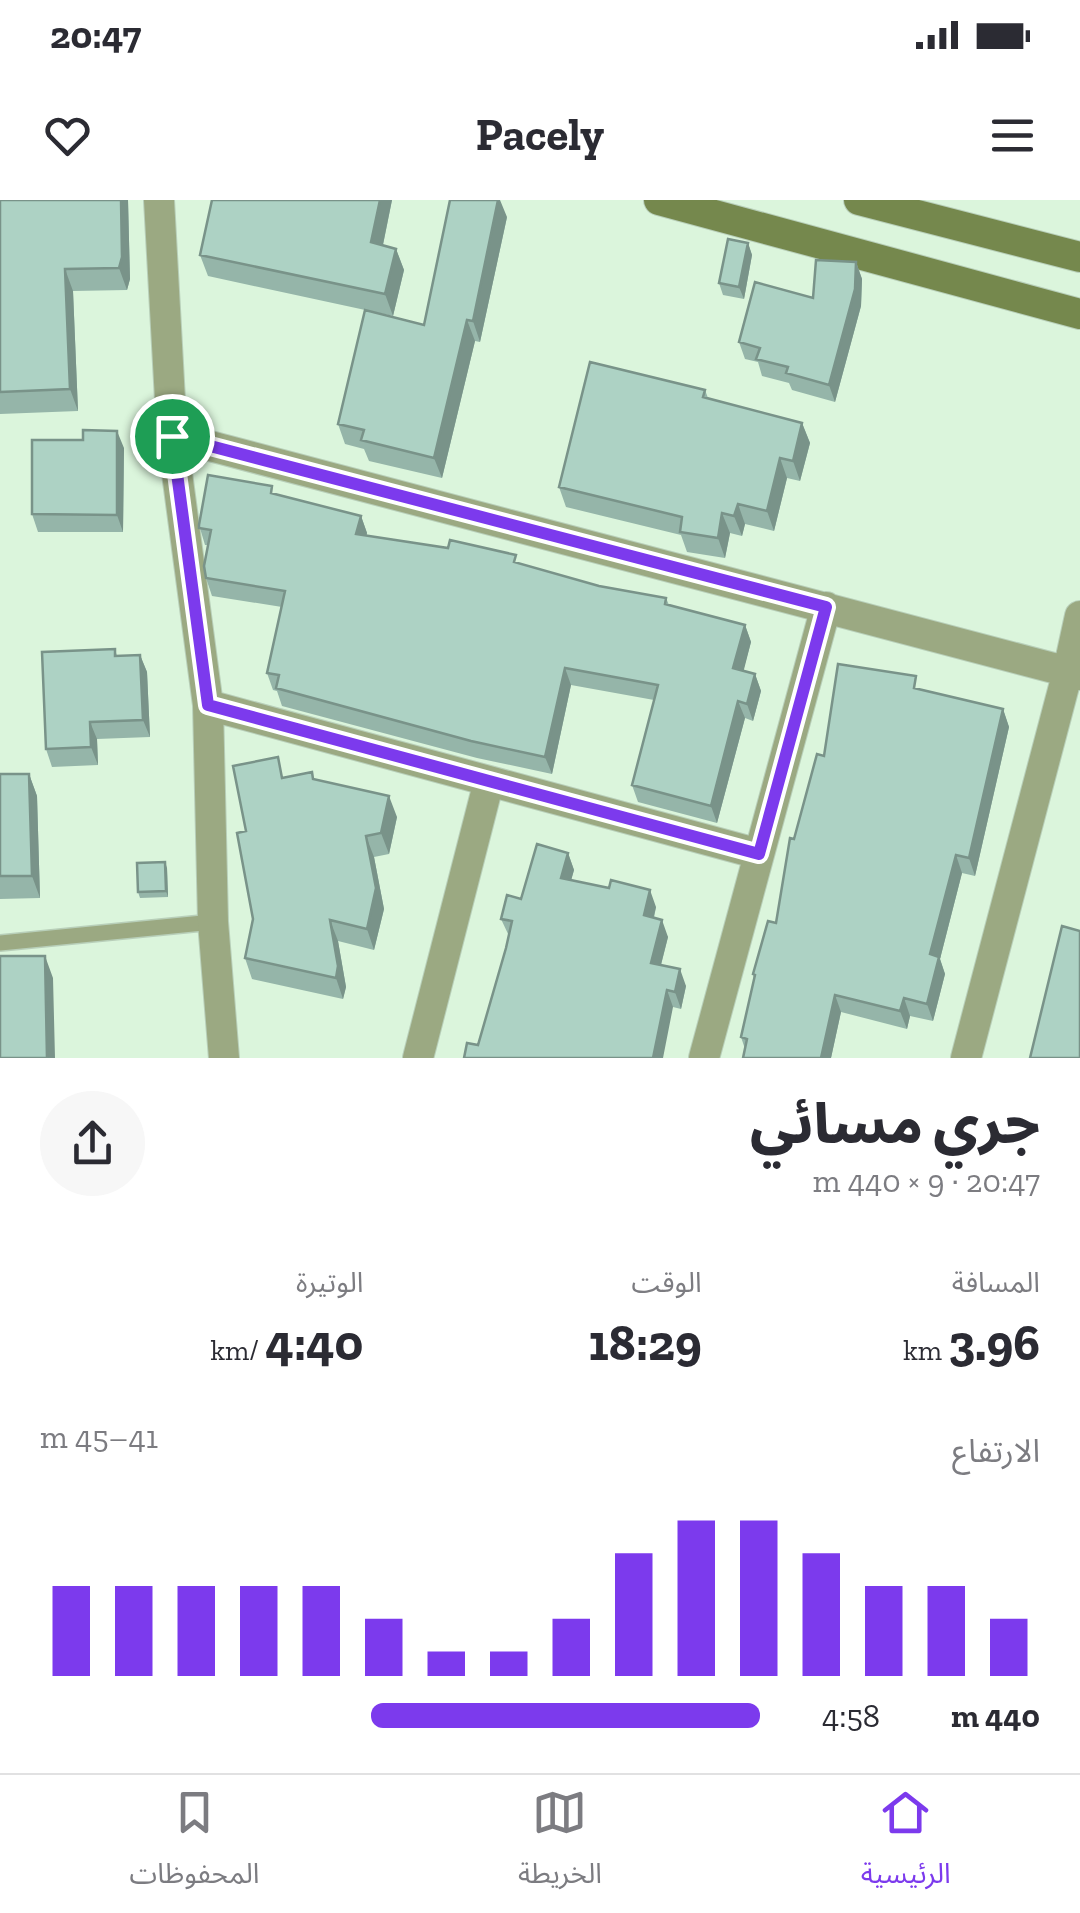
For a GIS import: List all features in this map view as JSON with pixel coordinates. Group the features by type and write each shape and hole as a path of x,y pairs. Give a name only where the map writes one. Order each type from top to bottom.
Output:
{"street":[{"path":"158,200 172,436 208,705 212,922 224,1058"},
{"path":"659,200 1080,314"},
{"path":"859,200 1080,257"},
{"path":"172,436 1074,673"},
{"path":"704,1058 826,607"},
{"path":"966,1058 1074,673 1080,616"},
{"path":"208,705 759,854"},
{"path":"418,1058 488,781"}],"lane":[{"path":"0,942 212,922"}],"building":[{"path":"0,200 121,200 119,268 65,269 70,389 0,392"},
{"path":"212,200 380,200 371,242 396,249 385,294 200,255"},
{"path":"450,200 498,200 473,321 467,320 434,458 361,440 364,430 338,424 365,310 424,325"},
{"path":"728,239 748,243 739,287 719,283"},
{"path":"816,260 856,262 855,289 829,385 786,373 788,367 756,359 760,348 739,342 755,282 813,298"},
{"path":"590,362 705,390 703,397 802,423 793,461 780,458 767,511 738,504 734,516 722,513 718,538 680,532 682,517 559,487"},
{"path":"83,430 117,431 117,515 32,514 32,440 83,440"},
{"path":"208,475 272,486 271,493 361,516 356,534 448,548 450,540 516,555 514,562 599,586 666,598 665,604 745,625 733,668 755,674 747,704 738,701 711,806 632,785 658,685 565,668 545,757 276,688 279,675 267,673 285,591 206,578 204,566 211,530 199,525"},
{"path":"115,649 115,656 140,655 143,720 90,722 91,747 46,749 42,652"},
{"path":"838,664 916,676 914,688 1003,709 969,858 956,855 930,954 939,957 927,1004 904,998 900,1011 835,995 821,1058 743,1058 747,1039 741,1037 753,974 768,921 776,923 790,838 794,839 817,754 824,756"},
{"path":"278,757 282,778 312,772 313,779 389,796 381,833 366,836 376,888 367,929 330,920 338,966 336,978 245,958 253,919 237,833 246,831 233,766"},
{"path":"0,774 29,774 32,876 0,876"},
{"path":"537,844 568,853 561,878 609,888 611,880 650,890 644,915 662,920 651,963 680,969 675,992 667,990 653,1058 464,1058 467,1043 478,1045 506,948 512,921 501,919 507,895 521,899"},
{"path":"165,862 166,891 138,892 137,863"},
{"path":"1062,926 1080,931 1080,1058 1030,1058"},
{"path":"0,956 45,956 47,1058 0,1058"}],"route":[{"path":"172,436 826,607 759,854 208,705 172,436"}]}
